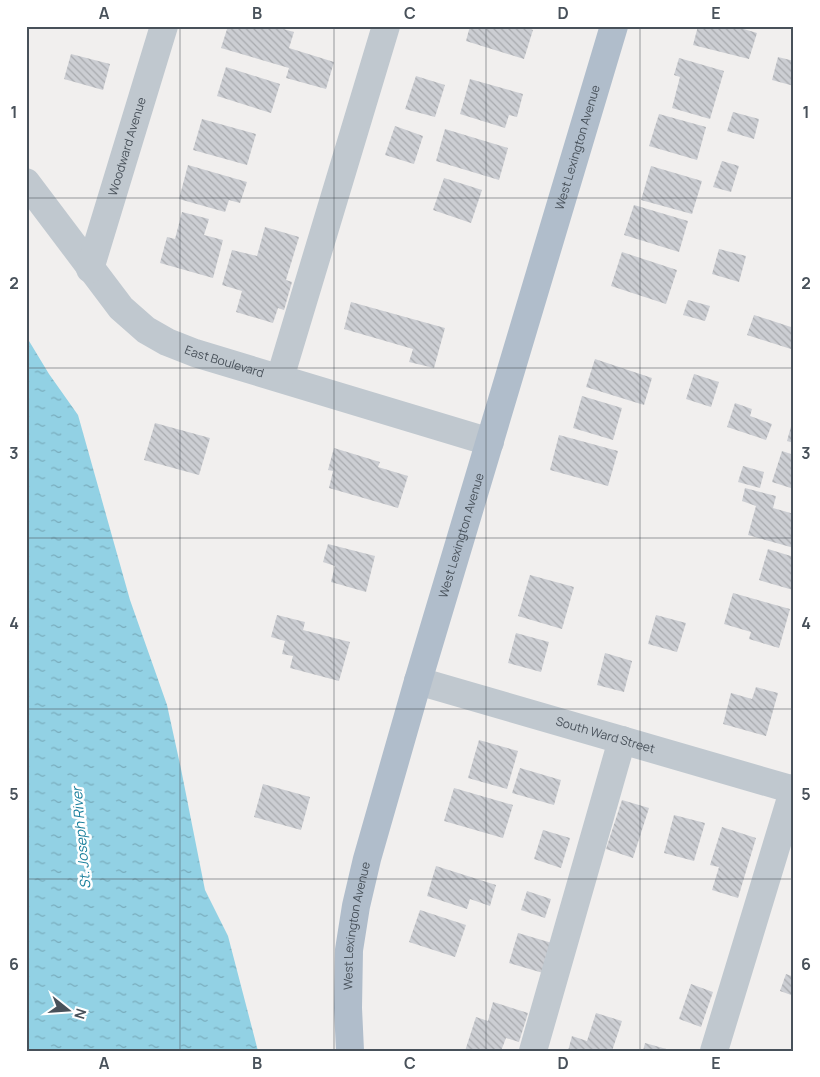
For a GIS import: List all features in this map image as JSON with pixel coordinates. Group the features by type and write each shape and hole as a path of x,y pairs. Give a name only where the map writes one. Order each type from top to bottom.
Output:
{"main road":[{"name":"West Lexington Avenue","path":"350,1051 348,1008 350,950 356,906 367,860 418,680 614,26"}],"street":[{"name":"Woodward Avenue","path":"90,269 164,26"},
{"path":"280,378 386,26"},
{"name":"East Boulevard","path":"26,182 120,308 142,327 167,342 195,353 490,442"},
{"name":"South Ward Street","path":"418,680 794,789"},
{"path":"533,1051 622,740"},
{"path":"714,1051 794,789"}],"water":[{"name":"St. Joseph River","path":"26,336 49,374 78,415 130,600 167,705 205,890 228,936 258,1051 26,1051"}],"building":[{"path":"228,26 273,26 294,32 289,48 334,62 326,89 286,78 289,68 221,48"},
{"path":"470,26 521,26 533,30 524,59 466,41"},
{"path":"698,26 738,26 757,33 749,59 693,45"},
{"path":"71,54 110,64 103,90 64,79"},
{"path":"778,57 794,61 794,86 772,80"},
{"path":"679,58 724,71 710,119 672,108 680,77 674,75"},
{"path":"226,67 280,84 271,113 217,96"},
{"path":"416,76 445,85 435,117 405,109"},
{"path":"470,79 523,94 517,117 509,115 505,128 460,114"},
{"path":"733,112 759,119 754,139 727,131"},
{"path":"659,114 706,127 697,160 649,146"},
{"path":"202,119 256,134 247,165 193,150"},
{"path":"395,126 423,136 414,164 385,155"},
{"path":"445,129 508,148 499,180 436,161"},
{"path":"722,161 739,166 731,192 713,187"},
{"path":"188,165 247,182 240,203 229,200 225,212 179,199"},
{"path":"651,166 702,181 692,214 641,200"},
{"path":"444,178 482,190 471,223 433,210"},
{"path":"634,205 688,221 679,252 624,235"},
{"path":"182,212 209,219 204,235 223,240 213,278 160,263 167,237 175,239"},
{"path":"265,227 299,237 286,280 292,282 284,310 278,308 273,323 236,312 242,291 222,285 232,250 257,256"},
{"path":"719,249 746,256 739,282 712,274"},
{"path":"622,252 677,270 666,304 611,286"},
{"path":"688,300 710,306 705,321 683,315"},
{"path":"351,302 445,328 434,368 409,362 413,349 344,329"},
{"path":"754,315 794,328 794,350 747,335"},
{"path":"595,359 652,378 644,405 586,387"},
{"path":"694,374 719,382 711,407 686,399"},
{"path":"582,396 622,408 613,440 573,428"},
{"path":"735,403 752,409 750,416 772,424 766,440 727,427"},
{"path":"794,419 794,443 787,441"},
{"path":"155,423 210,438 199,475 144,460"},
{"path":"559,435 618,451 608,486 550,470"},
{"path":"334,448 380,462 378,467 408,476 398,508 329,488 333,471 328,470"},
{"path":"782,451 794,455 794,489 772,482"},
{"path":"743,466 764,472 760,488 738,482"},
{"path":"745,488 776,496 773,508 794,514 794,548 748,535 756,506 742,501"},
{"path":"328,544 375,556 366,592 331,582 335,566 323,562"},
{"path":"768,549 794,557 793,590 759,580"},
{"path":"530,575 574,587 562,629 518,616"},
{"path":"733,593 790,609 779,648 749,639 751,632 724,624"},
{"path":"277,615 305,622 303,630 350,642 339,681 290,668 293,656 282,654 285,641 271,637"},
{"path":"656,615 686,623 677,652 648,644"},
{"path":"516,633 549,642 541,672 508,663"},
{"path":"605,653 632,661 624,692 597,685"},
{"path":"756,687 778,693 766,736 723,724 731,693 752,699"},
{"path":"479,740 518,751 507,789 468,778"},
{"path":"520,768 561,780 554,805 512,793"},
{"path":"263,784 310,797 301,830 254,817"},
{"path":"454,788 513,805 503,838 444,821"},
{"path":"622,800 649,808 633,858 606,849"},
{"path":"674,815 705,823 694,861 664,853"},
{"path":"722,827 756,838 738,898 712,890 719,867 710,865"},
{"path":"543,830 570,838 561,868 534,859"},
{"path":"436,866 496,885 490,906 470,899 467,909 427,896"},
{"path":"527,891 551,899 545,918 521,910"},
{"path":"420,910 466,925 455,957 409,942"},
{"path":"518,933 552,943 543,973 509,963"},
{"path":"786,974 794,977 794,996 780,991"},
{"path":"691,984 713,992 701,1027 679,1019"},
{"path":"493,1002 528,1013 519,1042 506,1038 501,1051 465,1051 476,1017 488,1021"},
{"path":"596,1013 622,1021 612,1051 568,1051 572,1036 587,1041"},
{"path":"645,1043 670,1050 670,1051 643,1051"}]}
